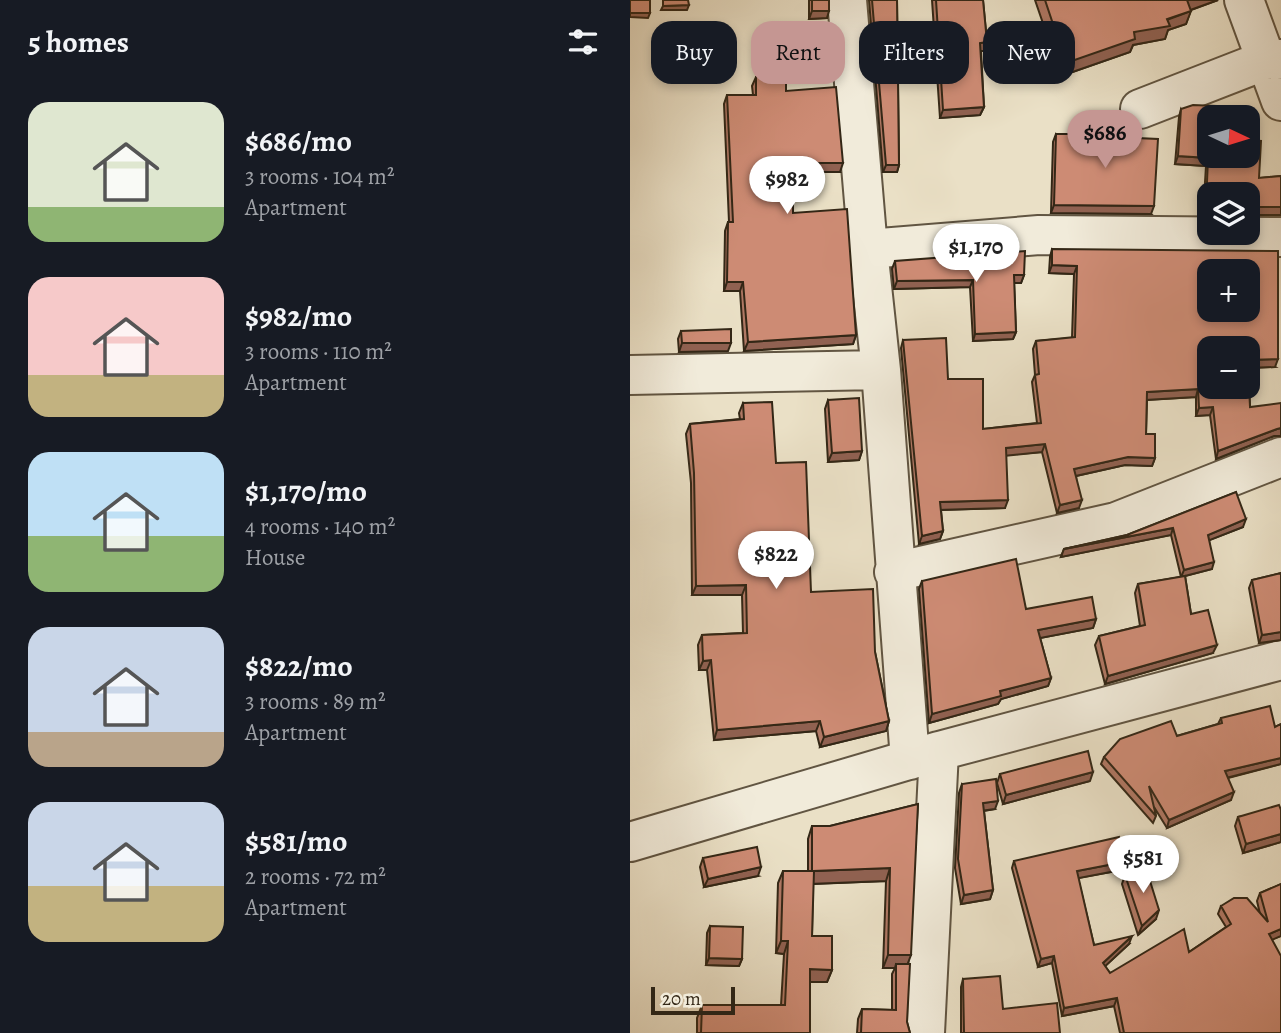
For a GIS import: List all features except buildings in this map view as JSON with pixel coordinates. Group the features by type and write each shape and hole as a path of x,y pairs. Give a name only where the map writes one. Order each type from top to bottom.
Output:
{"street":[{"path":"847,0 867,249 881,370 894,572 924,756 925,1033"},
{"path":"1244,0 1274,60 1281,101"},
{"path":"1140,109 1274,60"},
{"path":"867,249 1039,235 1281,237"},
{"path":"630,375 881,370"},
{"path":"894,572 1116,522 1281,457"},
{"path":"630,842 924,756 1281,660"}]}
